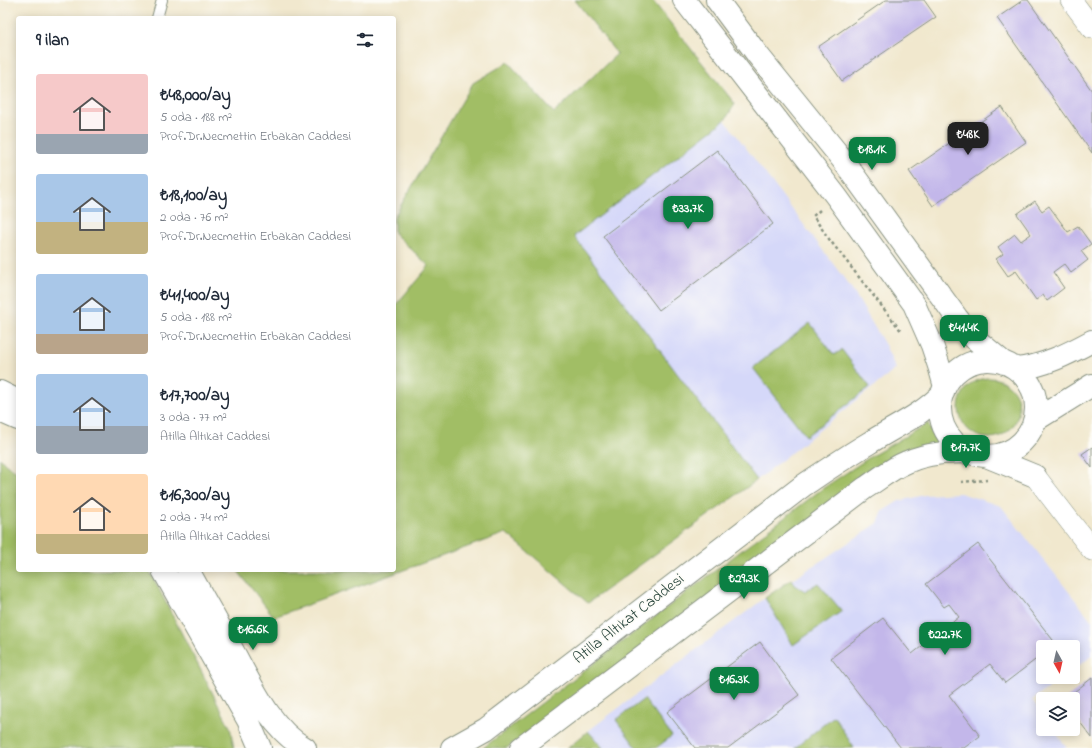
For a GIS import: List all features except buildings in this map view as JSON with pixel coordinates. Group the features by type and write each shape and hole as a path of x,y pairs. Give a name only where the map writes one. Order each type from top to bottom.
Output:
{"street":[{"path":"684,0 831,190 914,304 932,345 940,369 944,390"},
{"path":"521,748 865,488 891,470 921,457 952,452 1001,454 1015,448 1026,438 1032,426 1037,409 1035,394 1028,380 974,338 957,318 842,159 757,54 717,0"},
{"path":"1071,0 1092,28"},
{"path":"1035,476 960,447 951,438 945,428 941,416 944,390 950,380 961,369 974,362 990,360 1011,366 1032,367 1053,360 1092,341"},
{"path":"1032,426 1092,385"},
{"name":"Atilla Altıkat Caddesi","path":"452,748 486,730 804,486 862,447 922,411 937,399 944,390"},
{"path":"0,392 16,400"},
{"path":"0,411 16,419"},
{"path":"1032,426 1031,455 1035,476 1092,550"},
{"path":"165,572 248,720 260,748"},
{"path":"189,572 261,701 280,728 299,745 305,748"}],"lane":[{"path":"158,16 162,0"}],"path":[{"path":"829,239 904,336"}],"shaded area":[{"path":"725,120 852,289 885,345 896,369 757,480 574,236"},
{"path":"960,493 1001,506 1092,621 1092,656 1080,665 1080,640 1036,640 1036,684 1054,684 1043,692 1036,692 1036,697 1032,700 1036,705 1036,736 1058,736 1067,748 854,748 834,716 795,748 603,748 588,731 765,598 878,523 883,511 899,501 925,495"}],"green space":[{"path":"575,0 652,0 735,104 725,120 574,236 757,480 588,603 506,533 274,617 239,572 396,572 396,305 429,266 396,235 396,214 473,83 508,62 554,113 617,54"},
{"path":"810,323 834,355 842,350 870,387 806,436 753,368"},
{"path":"989,378 1006,383 1014,391 1019,408 1014,425 1006,433 989,438 972,433 964,425 959,408 964,391 972,383"},
{"path":"928,423 937,444 590,686 507,748 483,748 822,489 870,457"},
{"path":"0,458 5,464 16,472 16,572 150,572 230,727 234,748 0,748"},
{"path":"792,579 795,585 805,591 818,583 842,611 793,645 765,598"},
{"path":"644,699 672,736 656,748 637,748 616,720"},
{"path":"834,716 854,748 795,748"},
{"path":"588,731 603,748 568,748"}]}
